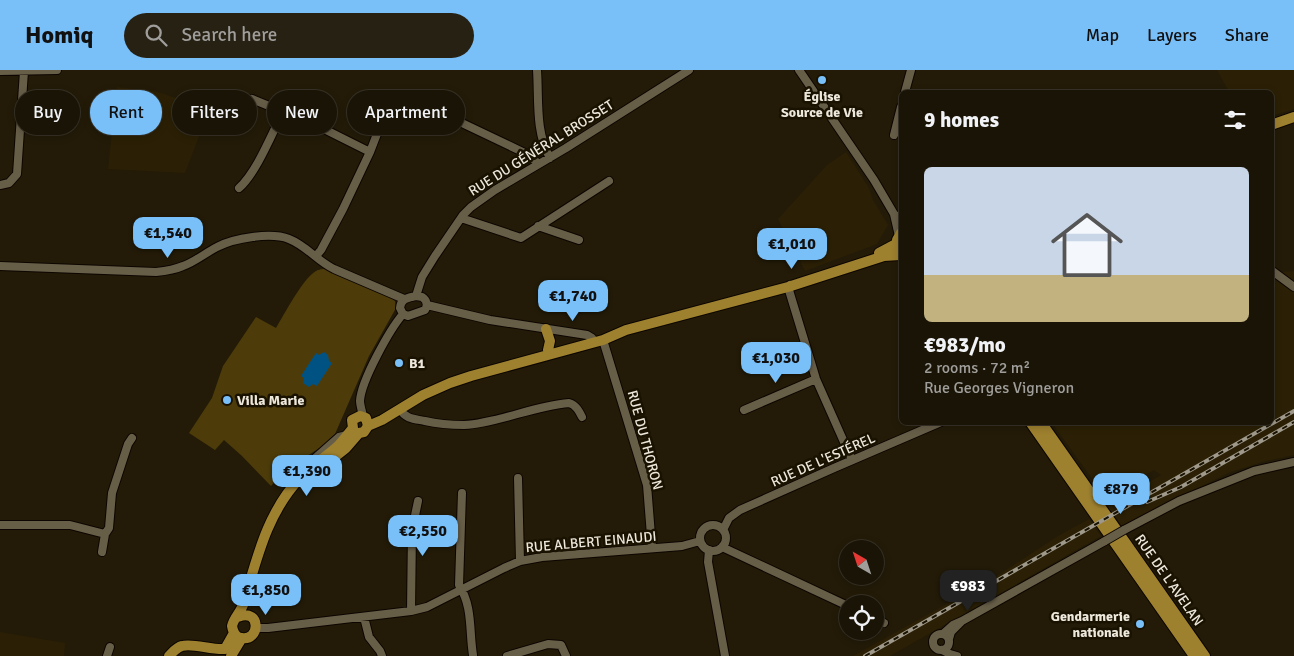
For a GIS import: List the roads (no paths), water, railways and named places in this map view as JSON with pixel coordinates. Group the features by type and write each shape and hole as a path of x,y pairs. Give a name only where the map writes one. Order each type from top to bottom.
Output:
{"main road":[{"path":"1274,118 1294,112"},
{"path":"1274,124 1294,117"},
{"path":"366,420 377,416 403,399 441,382 885,251 899,238"},
{"path":"238,635 251,636 256,628 250,616 248,606 267,537 276,520 300,485 346,448 353,432 352,420 357,416 366,420 382,420 422,395 471,376 604,340 626,330 788,287 884,256 899,256"},
{"path":"546,328 550,341 548,350"},
{"path":"238,635 232,626 244,605 256,559 264,536 275,514 300,478 353,432 366,430 366,420"},
{"name":"RUE DE L'AVELAN","path":"1032,425 1194,656"},
{"name":"RUE DE L'AVELAN","path":"1043,425 1205,656"},
{"path":"238,616 250,616"},
{"path":"169,656 180,646 229,654 238,635"},
{"path":"173,656 185,649 215,656"}],"street":[{"path":"0,71 57,70"},
{"path":"536,70 539,121 542,139 550,158"},
{"name":"RUE DU GÉNÉRAL BROSSET","path":"416,296 422,277 461,218 481,199 550,158 689,70"},
{"path":"798,70 894,214 899,218"},
{"path":"906,90 911,70"},
{"path":"0,185 9,184 17,174 24,72"},
{"path":"316,256 343,210 370,152 387,108 396,98 403,95 527,154 539,164"},
{"path":"894,135 899,115"},
{"path":"239,188 246,182 272,135"},
{"path":"336,135 370,152"},
{"path":"461,218 521,238 609,181"},
{"path":"894,214 899,238"},
{"path":"538,226 578,240"},
{"path":"0,266 156,272 184,266 223,244 264,236 277,236 287,238 304,246 324,264 334,269 404,299 416,296 424,298 427,305"},
{"path":"815,271 811,276 792,282 788,287 816,379 852,460"},
{"path":"1274,272 1294,287"},
{"path":"403,314 400,306 404,299"},
{"path":"403,314 408,316 423,312 427,305"},
{"path":"427,305 490,320 588,335 592,338"},
{"path":"366,420 360,400 363,386 403,314"},
{"name":"RUE DU THORON","path":"604,340 646,485 652,548"},
{"path":"744,410 816,379"},
{"path":"400,408 405,416 413,419 462,425 569,403 577,408 582,417"},
{"name":"RUE DE L'ESTÉREL","path":"723,530 729,518 740,510 934,425"},
{"path":"102,552 105,534 109,528 112,493 128,444 132,438"},
{"path":"942,650 946,648 947,639 951,632 962,621 1124,530 1179,501 1245,474 1294,462"},
{"path":"518,478 520,561"},
{"path":"462,493 459,585 470,611 474,656"},
{"path":"411,611 412,530 418,501"},
{"path":"0,525 70,525 105,534"},
{"path":"716,525 723,530 726,538 722,547 717,550 705,549 700,541 701,532 708,526 716,525"},
{"name":"RUE ALBERT EINAUDI","path":"256,628 364,617 427,607 520,561 542,557 682,546 700,541"},
{"path":"722,547 839,602"},
{"path":"709,550 708,562 725,656"},
{"path":"364,617 369,638 382,656"},
{"path":"938,634 947,639 957,656 935,647 933,640 938,634"},
{"path":"508,656 548,644 561,645 566,656"},
{"path":"107,656 110,647"}],"water":[{"path":"324,352 332,363 317,386 313,384 309,387 303,383 304,378 301,376 316,353 319,355"}],"railway":[{"path":"1274,422 1294,411"},
{"path":"1147,502 1181,487 1294,422"},
{"path":"865,656 1269,425"}],"place":[{"name":"Église Source de Vie","path":"822,80"},
{"name":"B1","path":"399,363"},
{"name":"Villa Marie","path":"227,400"},
{"name":"Gendarmerie nationale","path":"1140,624"}]}
